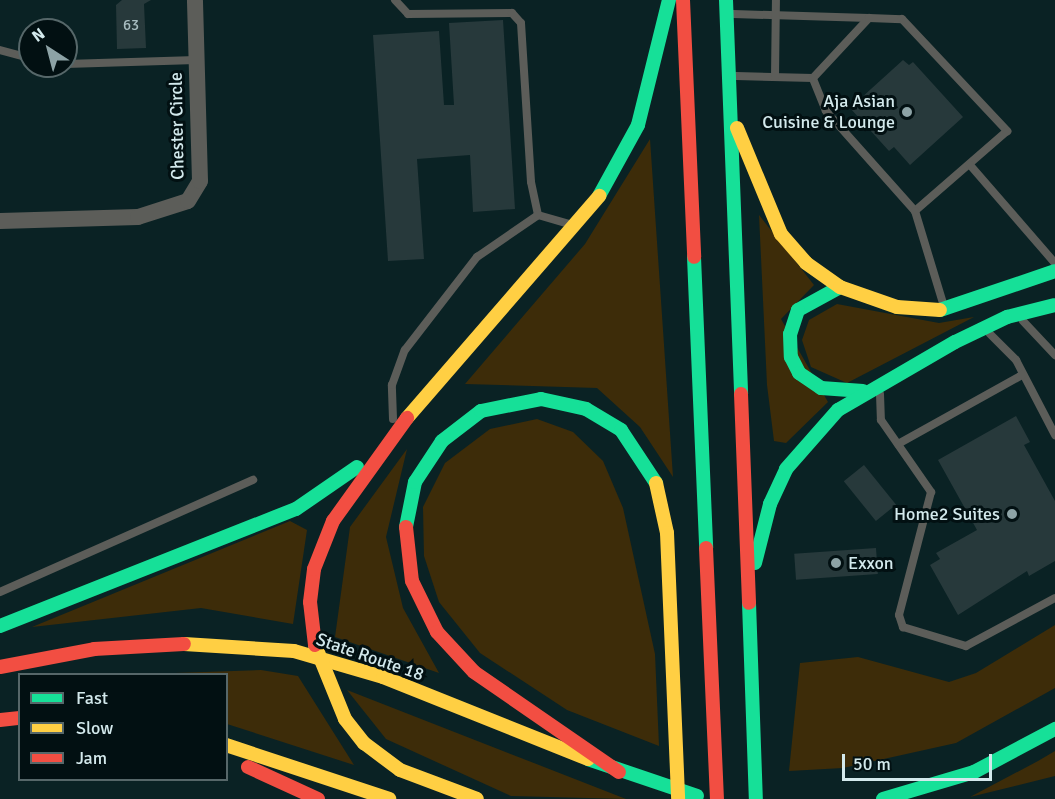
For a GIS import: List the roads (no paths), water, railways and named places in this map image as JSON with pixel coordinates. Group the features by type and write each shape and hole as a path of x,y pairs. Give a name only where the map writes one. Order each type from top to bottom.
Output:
{"highway":[{"path":"477,799 414,777 375,753 336,707 318,664 310,602 319,553 342,505 383,445 579,227 638,125 669,0"},
{"path":"683,0 717,799"},
{"path":"726,7 746,599 757,799"},
{"path":"729,110 781,234 807,263 840,287 897,307 945,309 1055,271"},
{"path":"840,287 798,310 790,334 791,357 799,373 820,388 863,391"},
{"path":"746,599 770,504 786,469 819,427 863,391 1016,314 1055,305"},
{"path":"619,772 468,666 437,632 412,581 405,532 415,482 442,441 482,411 527,399 586,409 621,430 655,476 667,533 678,799"},
{"path":"0,626 302,506 383,445"},
{"name":"State Route 18","path":"0,667 129,646 266,646 383,677 619,772 711,799"},
{"path":"0,720 18,718"},
{"path":"883,799 974,772 1055,729"},
{"path":"228,746 389,799"},
{"path":"228,756 286,789 318,799"}],"street":[{"name":"Chester Circle","path":"0,220 138,217 189,201 200,182 195,0"}],"lane":[{"path":"395,0 408,14 512,13 522,23 531,182 538,215"},
{"path":"776,0 774,15 776,77"},
{"path":"726,7 774,15 902,19 1007,131 915,211"},
{"path":"729,76 813,78 869,18"},
{"path":"0,50 18,55"},
{"path":"78,64 196,60"},
{"path":"813,78 826,111 915,211 945,309"},
{"path":"970,165 1055,263"},
{"path":"538,215 579,227"},
{"path":"394,433 392,385 405,350 477,256 538,215"},
{"path":"1016,314 1055,355"},
{"path":"983,329 1004,343 1055,435"},
{"path":"898,444 1022,375"},
{"path":"881,382 881,420 931,492 898,615 903,627 966,646 1055,598"},
{"path":"0,592 252,480"}],"place":[{"name":"Aja Asian Cuisine & Lounge","path":"907,112"},
{"name":"Home2 Suites","path":"1012,514"},
{"name":"Exxon","path":"836,563"}]}
